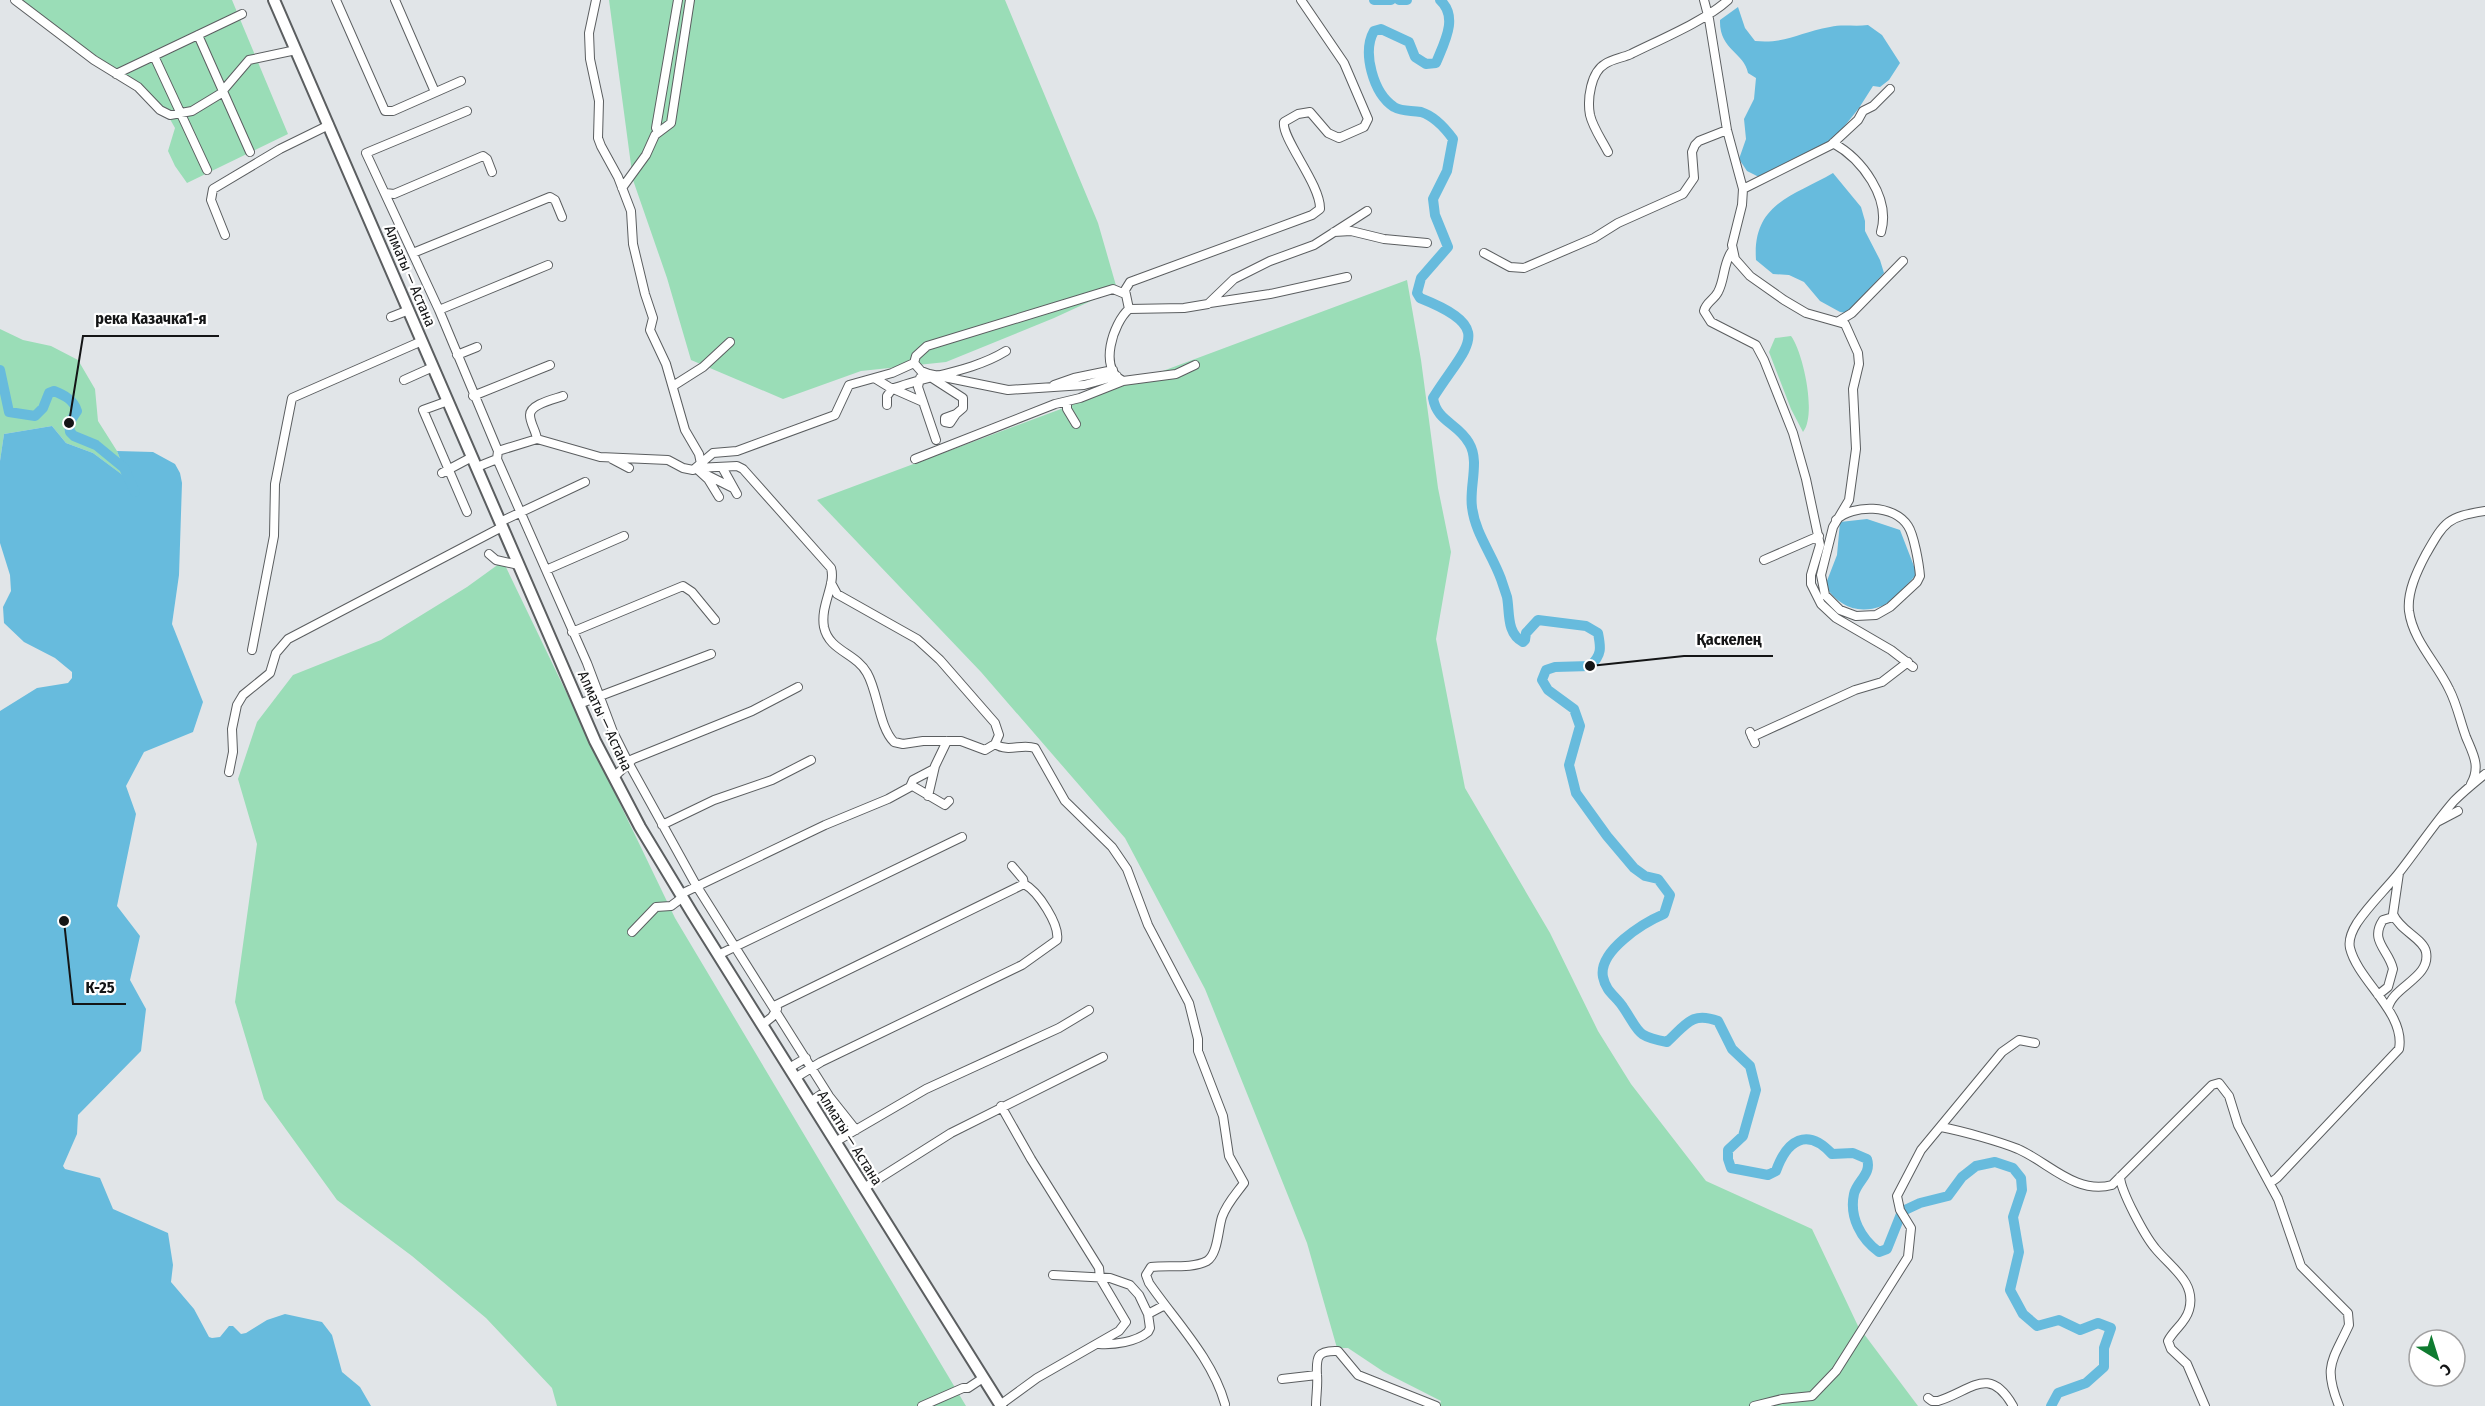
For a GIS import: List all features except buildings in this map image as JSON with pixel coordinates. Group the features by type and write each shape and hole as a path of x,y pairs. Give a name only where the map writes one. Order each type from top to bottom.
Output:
{"highway":[{"name":"Алматы — Астана","path":"274,0 579,704 614,777 640,827 718,955 1000,1405"}],"street":[{"path":"15,0 116,74 138,87 164,113 182,114 201,106 224,90 249,60 296,50"},
{"path":"336,0 385,111 393,111 461,81"},
{"path":"395,0 435,92"},
{"path":"596,0 589,33 590,59 599,101 598,138 631,211 633,244 653,318 650,330 666,364 685,430 699,454 700,468 718,497"},
{"path":"622,188 646,154 658,131 656,128 678,0"},
{"path":"658,131 668,128 671,123 690,0"},
{"path":"1129,309 1125,294 1126,286 1130,282 1312,215 1320,209 1320,201 1286,134 1284,122 1298,114 1310,112 1328,133 1340,138 1364,126 1368,119 1344,63 1301,0"},
{"path":"1704,0 1732,155 1743,189 1732,251 1726,261 1718,292 1706,304 1704,311 1711,322 1756,345 1760,352 1797,445 1819,536 1820,550 1811,575 1811,584 1821,604 1836,618 1910,664 1882,682 1855,690 1752,737"},
{"path":"1608,152 1590,113 1590,94 1595,73 1606,63 1628,56 1708,14 1728,0"},
{"path":"116,74 242,14"},
{"path":"198,35 250,152"},
{"path":"154,56 207,170"},
{"path":"1743,189 1833,143 1858,120 1863,111 1873,106 1890,88"},
{"path":"467,111 366,153 438,310 628,762 696,885 777,1006 826,1091 856,1130"},
{"path":"225,235 211,200 213,189 280,149 328,125"},
{"path":"1484,253 1510,267 1524,268 1594,238 1618,223 1683,194 1694,178 1692,152 1695,145 1699,141 1727,130"},
{"path":"1833,143 1860,167 1876,189 1882,201 1881,232"},
{"path":"385,193 394,194 483,156 487,159 492,172"},
{"path":"413,253 550,197 555,200 562,217"},
{"path":"1210,303 1234,279 1270,261 1314,245 1367,211"},
{"path":"1333,232 1351,231 1384,239 1427,243"},
{"path":"1732,251 1740,266 1763,287 1806,312 1839,321 1849,329 1858,353 1859,364 1853,389 1857,443 1849,500 1836,520 1821,575 1825,595 1840,610 1856,616 1883,612 1917,582 1920,571 1909,528 1906,523 1883,511 1864,508 1849,500"},
{"path":"1839,321 1852,313 1902,261"},
{"path":"438,310 548,265"},
{"path":"1129,309 1184,308 1270,294 1347,277"},
{"path":"914,363 916,356 923,349 951,338 1113,289 1125,294"},
{"path":"1118,376 1110,360 1110,346 1129,309"},
{"path":"391,317 409,310"},
{"path":"252,650 274,536 275,484 292,398 422,341"},
{"path":"673,386 703,367 730,342"},
{"path":"457,356 477,347"},
{"path":"887,405 887,396 892,388 936,377 997,357 1006,351"},
{"path":"1103,371 1110,360"},
{"path":"914,363 921,371 936,377 1008,390 1084,385 1118,376 1176,374 1195,365"},
{"path":"700,468 713,453 737,451 835,415 849,385 876,378 914,363"},
{"path":"473,396 550,365"},
{"path":"404,380 433,367"},
{"path":"921,371 918,387 936,440"},
{"path":"1049,387 1103,371 1118,376"},
{"path":"915,459 1055,404 1067,402 1118,376"},
{"path":"936,377 963,398 963,408 956,414"},
{"path":"876,378 923,402"},
{"path":"537,439 530,416 531,411 534,407 563,396"},
{"path":"448,401 423,410 445,471 467,512"},
{"path":"1067,402 1067,410 1076,424"},
{"path":"445,471 497,455 537,439 592,456 668,460 690,470 737,466 743,469 831,568 833,575 823,612 825,630 834,646 867,672 891,738 903,744 961,741 981,750 990,749 999,735 995,723 930,650 908,632 837,594 831,583"},
{"path":"611,458 629,468"},
{"path":"700,468 735,491 723,467"},
{"path":"229,772 233,752 232,729 237,705 243,695 270,673 276,653 288,639 522,512 585,482"},
{"path":"1836,520 1846,513 1864,508"},
{"path":"2470,786 2477,771 2475,756 2449,688 2415,630 2409,602 2419,567 2442,528 2454,518 2485,512"},
{"path":"546,570 624,536"},
{"path":"1764,560 1819,536"},
{"path":"489,554 496,560 519,565"},
{"path":"572,632 683,586 687,587 716,620"},
{"path":"579,704 711,654"},
{"path":"614,777 628,762 753,711 798,687"},
{"path":"928,796 934,770 947,741"},
{"path":"995,744 1009,750 1028,746 1035,748 1065,801 1112,847 1127,869 1148,925 1189,1003 1198,1039 1198,1051 1223,1116 1228,1156 1244,1180 1243,1185 1233,1194 1222,1217 1209,1259 1199,1263 1151,1267 1146,1272 1149,1283 1200,1352 1217,1383 1225,1404"},
{"path":"662,825 714,800 772,780 811,760"},
{"path":"632,932 656,907 671,906 696,885 825,825 881,802 934,770"},
{"path":"2270,1183 2395,1055 2400,1041 2388,1008 2351,952 2349,939 2358,921 2400,872 2438,821 2470,786 2485,774"},
{"path":"911,785 945,805 949,801"},
{"path":"2438,821 2458,811"},
{"path":"718,955 962,837"},
{"path":"792,1073 812,1067 1013,969 1053,945 1057,940 1057,926 1012,866"},
{"path":"2388,1008 2391,999 2418,975 2425,964 2426,956 2422,944 2402,929 2394,917 2392,906 2400,872"},
{"path":"762,1025 777,1006 1024,884"},
{"path":"2378,995 2388,987 2393,969 2380,946 2378,929 2384,920 2394,917"},
{"path":"835,1142 926,1089 1059,1028 1089,1010"},
{"path":"1754,1406 1782,1399 1812,1396 1836,1371 1908,1257 1911,1236 1909,1223 1897,1201 1899,1191 1921,1150 2002,1052 2019,1040 2035,1043"},
{"path":"864,1188 927,1147 1001,1106 1102,1057"},
{"path":"792,1073 806,1058"},
{"path":"1941,1127 2009,1146 2058,1173 2088,1186 2112,1185 2212,1084 2219,1083 2229,1096 2238,1125 2278,1199 2301,1266 2342,1306 2350,1317 2349,1325 2330,1371 2330,1381 2339,1406"},
{"path":"810,1102 826,1091"},
{"path":"1000,1405 1037,1378 1122,1330 1126,1322 1100,1278 1099,1268 1001,1106"},
{"path":"2120,1177 2122,1189 2154,1248 2185,1281 2190,1298 2188,1313 2168,1341 2187,1364 2205,1406"},
{"path":"1053,1275 1110,1278 1130,1285 1139,1295 1148,1314 1150,1328 1145,1335 1113,1344 1098,1344"},
{"path":"1148,1314 1165,1305"},
{"path":"1316,1406 1316,1361 1321,1353 1328,1350 1338,1352 1358,1375 1436,1406"},
{"path":"1282,1379 1317,1375"},
{"path":"922,1406 963,1388 968,1388 983,1378"},
{"path":"1928,1398 1938,1401 1979,1383 1987,1383 2000,1389 2013,1406"}],"green space":[{"path":"19,0 232,0 288,134 187,183 168,151 175,128 166,112 92,53"},
{"path":"609,0 1005,0 1098,223 1117,289 1054,318 946,362 861,371 783,399 691,360 667,278 633,180"},
{"path":"1407,280 1421,360 1438,488 1451,552 1436,639 1465,788 1550,933 1598,1031 1631,1084 1706,1181 1812,1229 1858,1326 1918,1406 1439,1406 1441,1401 1384,1372 1348,1348 1337,1348 1307,1243 1205,989 1125,838 981,672 817,500"},
{"path":"0,329 23,340 51,346 78,360 95,389 98,421 117,451 129,480 93,453 66,443 52,426 4,434 0,461"},
{"path":"1791,336 1800,355 1809,398 1807,424 1803,432 1791,409 1769,352 1775,338"},
{"path":"503,561 675,918 966,1406 557,1406 552,1388 486,1318 412,1256 337,1200 264,1099 235,1002 257,844 238,779 257,722 293,675 381,640 467,587"}],"water":[{"path":"1738,7 1745,28 1755,41 1776,41 1835,26 1868,25 1882,35 1900,63 1889,80 1880,87 1873,86 1831,143 1761,178 1747,171 1739,159 1746,139 1744,119 1754,99 1756,78 1748,73 1742,60 1723,38 1721,30 1720,20"},
{"path":"1833,173 1861,207 1865,231 1884,273 1847,313 1840,312 1820,301 1804,282 1789,275 1773,274 1756,260 1757,241 1768,213 1790,196"},
{"path":"52,426 66,443 93,453 128,479 117,451 153,452 175,464 180,473 182,483 179,575 172,624 203,702 193,732 144,752 126,786 136,814 117,906 140,936 130,980 146,1009 141,1051 78,1115 77,1134 63,1166 65,1169 100,1178 113,1209 168,1233 173,1265 171,1282 194,1309 209,1337 220,1337 229,1326 233,1326 241,1334 246,1333 267,1320 285,1314 322,1322 332,1335 342,1372 360,1387 371,1406 0,1406 0,711 37,688 68,683 72,678 72,672 55,658 24,642 4,623 3,607 11,591 10,575 0,543 0,461 4,434"},
{"path":"1867,519 1900,530 1917,574 1886,604 1873,609 1857,609 1836,599 1825,586 1837,555 1840,522"}],"waterway":[{"path":"1374,0 1391,0"},
{"path":"1399,0 1407,0"},
{"path":"1440,0 1449,14 1449,22 1446,39 1436,63 1426,64 1415,57 1409,42 1381,29 1374,31 1369,50 1375,82 1387,101 1397,109 1421,112 1430,116 1453,139 1447,171 1433,199 1435,215 1448,247 1421,278 1417,293 1420,298 1460,319 1467,329 1468,340 1464,351 1433,398 1435,406 1443,418 1464,436 1472,450 1474,466 1471,499 1474,517 1501,579 1514,633 1523,642 1526,633 1538,620 1586,626 1598,633 1600,651 1590,666 1555,667 1546,670 1542,680 1548,690 1574,709 1580,726 1569,765 1576,793 1634,868 1645,876 1658,879 1670,895 1664,914 1634,931 1607,957 1603,967 1604,982 1643,1035 1667,1042 1690,1021 1709,1018 1718,1021 1732,1049 1750,1066 1756,1090 1743,1136 1728,1150 1731,1168 1768,1175 1776,1171 1786,1151 1792,1145 1806,1139 1814,1141 1832,1154 1853,1153 1867,1159 1868,1169 1854,1194 1853,1211 1862,1234 1879,1252 1887,1249 1901,1214"},
{"path":"0,370 9,412 35,416 43,408 49,393 54,391 65,396 74,404 77,411 69,423 70,432 96,445 124,468 135,492"},
{"path":"1905,1210 1920,1203 1948,1196 1962,1177 1976,1166 1995,1162 2013,1168 2021,1178 2022,1190 2013,1217 2019,1252 2010,1290 2023,1314 2037,1326 2059,1320 2080,1330 2098,1323 2111,1328 2104,1348 2104,1367 2086,1383 2058,1393 2051,1406"}],"place":[{"name":"река Казачка1-я","path":"69,423"},
{"name":"Қаскелең","path":"1590,666"},
{"name":"К-25","path":"64,921"}]}
